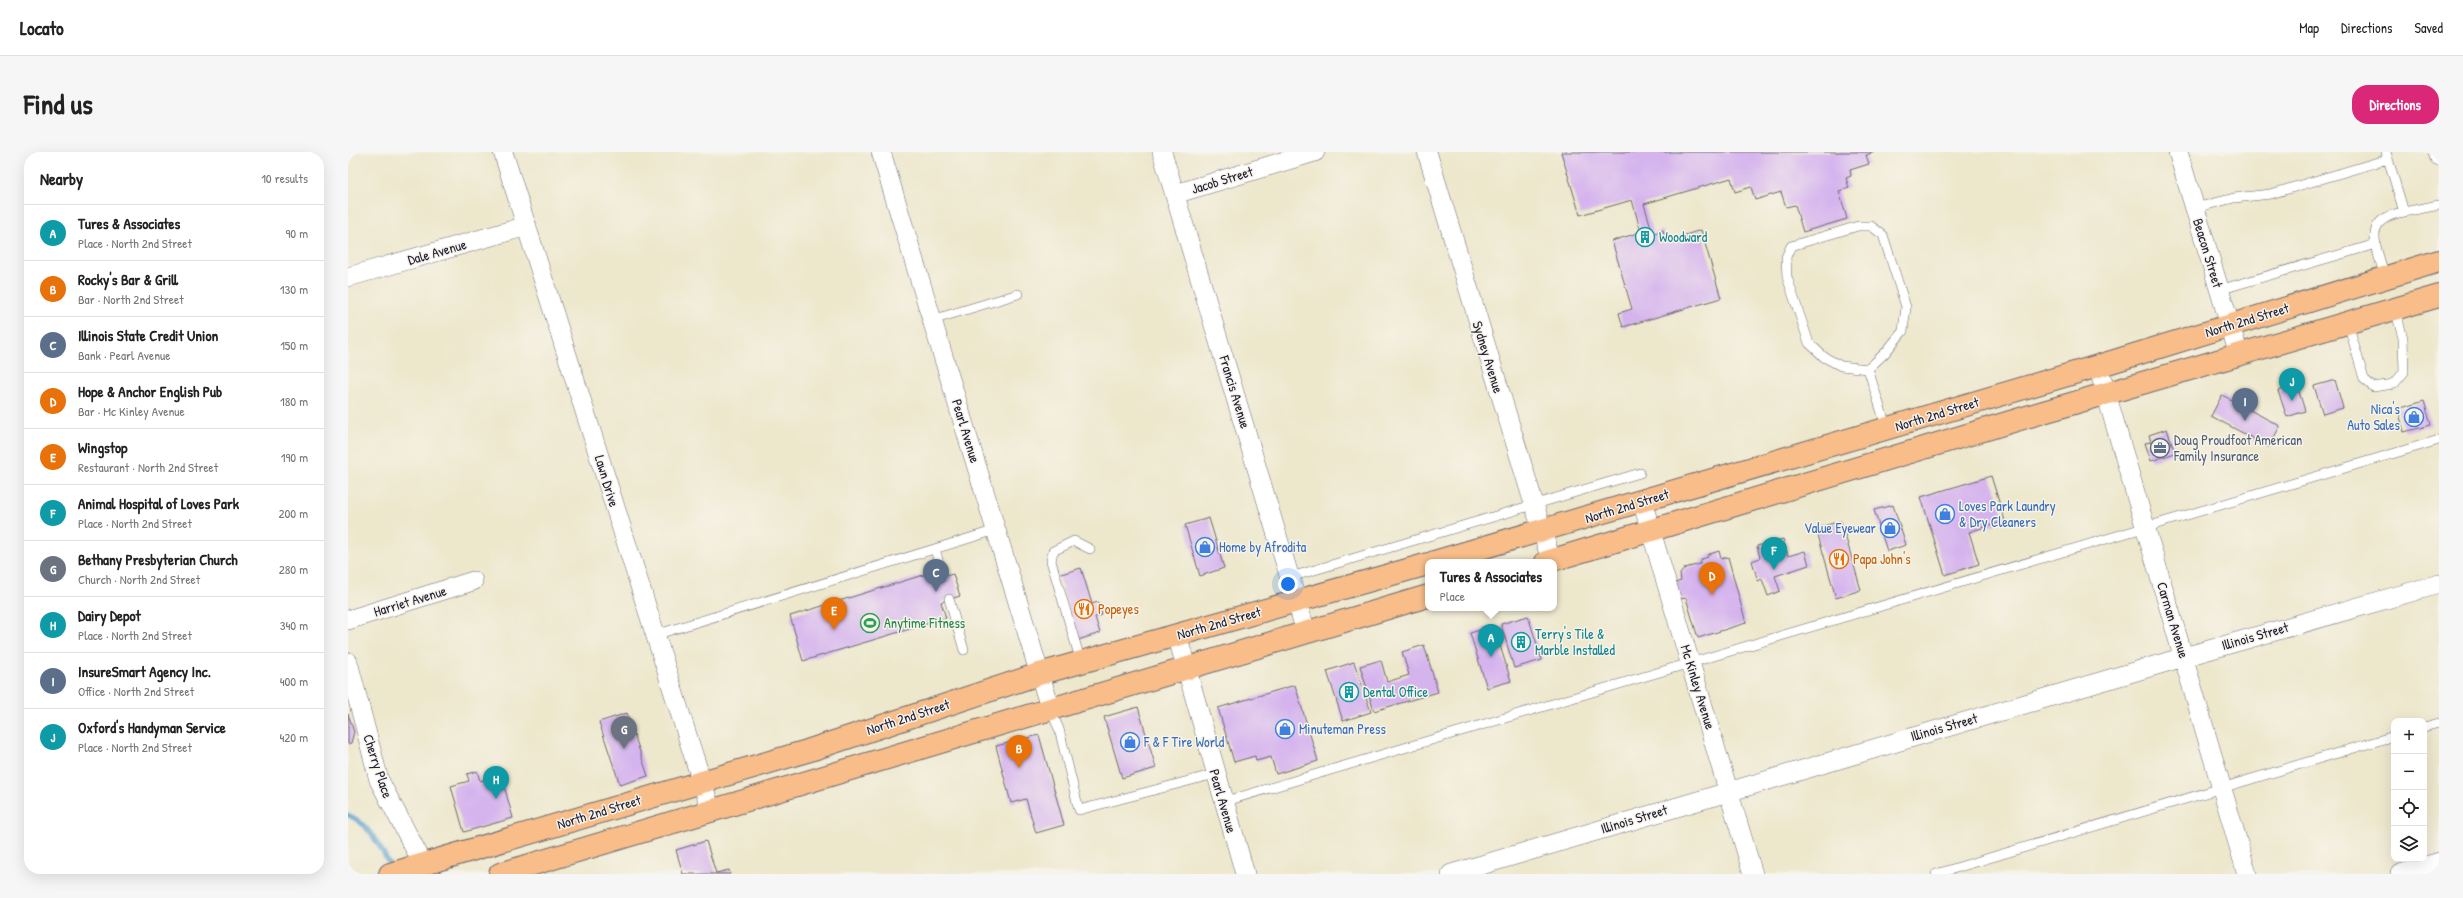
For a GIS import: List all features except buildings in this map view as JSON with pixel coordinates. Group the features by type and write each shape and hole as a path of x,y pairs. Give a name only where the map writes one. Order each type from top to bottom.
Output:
{"main road":[{"name":"North 2nd Street","path":"1445,559 1542,532 2098,366 2439,261"},
{"name":"North 2nd Street","path":"1554,559 1651,529 2439,296"},
{"name":"North 2nd Street","path":"390,874 807,751 1039,674 1425,565"},
{"path":"500,874 1051,711 1425,597"}],"street":[{"name":"Lawn Drive","path":"503,152 710,811"},
{"name":"Pearl Avenue","path":"881,152 1051,711"},
{"name":"Francis Avenue","path":"1162,152 1306,632"},
{"name":"Jacob Street","path":"1175,194 1315,152"},
{"name":"Sydney Avenue","path":"1427,152 1542,532 1548,559"},
{"name":"Beacon Street","path":"2178,152 2239,355"},
{"path":"2438,152 2439,156"},
{"name":"Dale Avenue","path":"348,277 527,226"},
{"name":"Carman Avenue","path":"2098,366 2247,874"},
{"name":"Mc Kinley Avenue","path":"1642,501 1753,874"},
{"name":"Harriet Avenue","path":"348,620 473,581"},
{"name":"Illinois Street","path":"1451,874 2184,657 2439,584"},
{"name":"Pearl Avenue","path":"1177,635 1215,774 1245,874"},
{"name":"Cherry Place","path":"348,662 379,780 419,865"},
{"path":"2400,874 2439,862"}],"lane":[{"path":"2195,208 2234,198 2271,194 2387,156 2404,212"},
{"path":"2385,278 2376,244 2375,227 2381,219 2439,204"},
{"path":"1858,226 1872,226 1884,235 1906,307 1903,331 1886,353 1868,369 1841,366 1824,357 1809,343 1787,277 1786,257 1791,246 1858,226"},
{"path":"2220,290 2376,244"},
{"path":"932,320 1018,294"},
{"path":"2348,322 2364,379 2373,387 2394,384 2404,372 2403,338 2395,309"},
{"path":"1868,369 1887,429"},
{"path":"1223,802 2145,529 2439,440"},
{"path":"1290,577 1640,473"},
{"path":"655,635 996,530"},
{"path":"1081,662 1051,560 1053,551 1074,541 1090,549"},
{"path":"935,549 943,577"},
{"path":"949,599 964,650"},
{"path":"1051,711 1059,729 1079,810 1215,774"},
{"path":"2427,726 2439,723"},
{"path":"1936,874 2391,737"}],"waterway":[{"path":"348,815 356,819 369,831 392,869"}],"place":[{"name":"Woodward","path":"1645,237"},
{"name":"Oxford's Handyman Service","path":"2292,401"},
{"name":"Nica's Auto Sales","path":"2414,417"},
{"name":"InsureSmart Agency Inc.","path":"2245,421"},
{"name":"Doug Proudfoot American Family Insurance","path":"2160,448"},
{"name":"Loves Park Laundry & Dry Cleaners","path":"1945,514"},
{"name":"Value Eyewear","path":"1890,528"},
{"name":"Home by Afrodita","path":"1205,547"},
{"name":"Papa John's","path":"1839,559"},
{"name":"Animal Hospital of Loves Park","path":"1774,570"},
{"name":"Illinois State Credit Union","path":"936,592"},
{"name":"Hope & Anchor English Pub","path":"1712,595"},
{"name":"Popeyes","path":"1084,609"},
{"name":"Anytime Fitness","path":"870,623"},
{"name":"Wingstop","path":"834,630"},
{"name":"Terry's Tile & Marble Installed","path":"1521,642"},
{"name":"Tures & Associates","path":"1491,657"},
{"name":"Dental Office","path":"1349,692"},
{"name":"Minuteman Press","path":"1285,729"},
{"name":"F & F Tire World","path":"1130,742"},
{"name":"Bethany Presbyterian Church","path":"624,749"},
{"name":"Rocky's Bar & Grill","path":"1019,768"},
{"name":"Dairy Depot","path":"496,799"}]}
